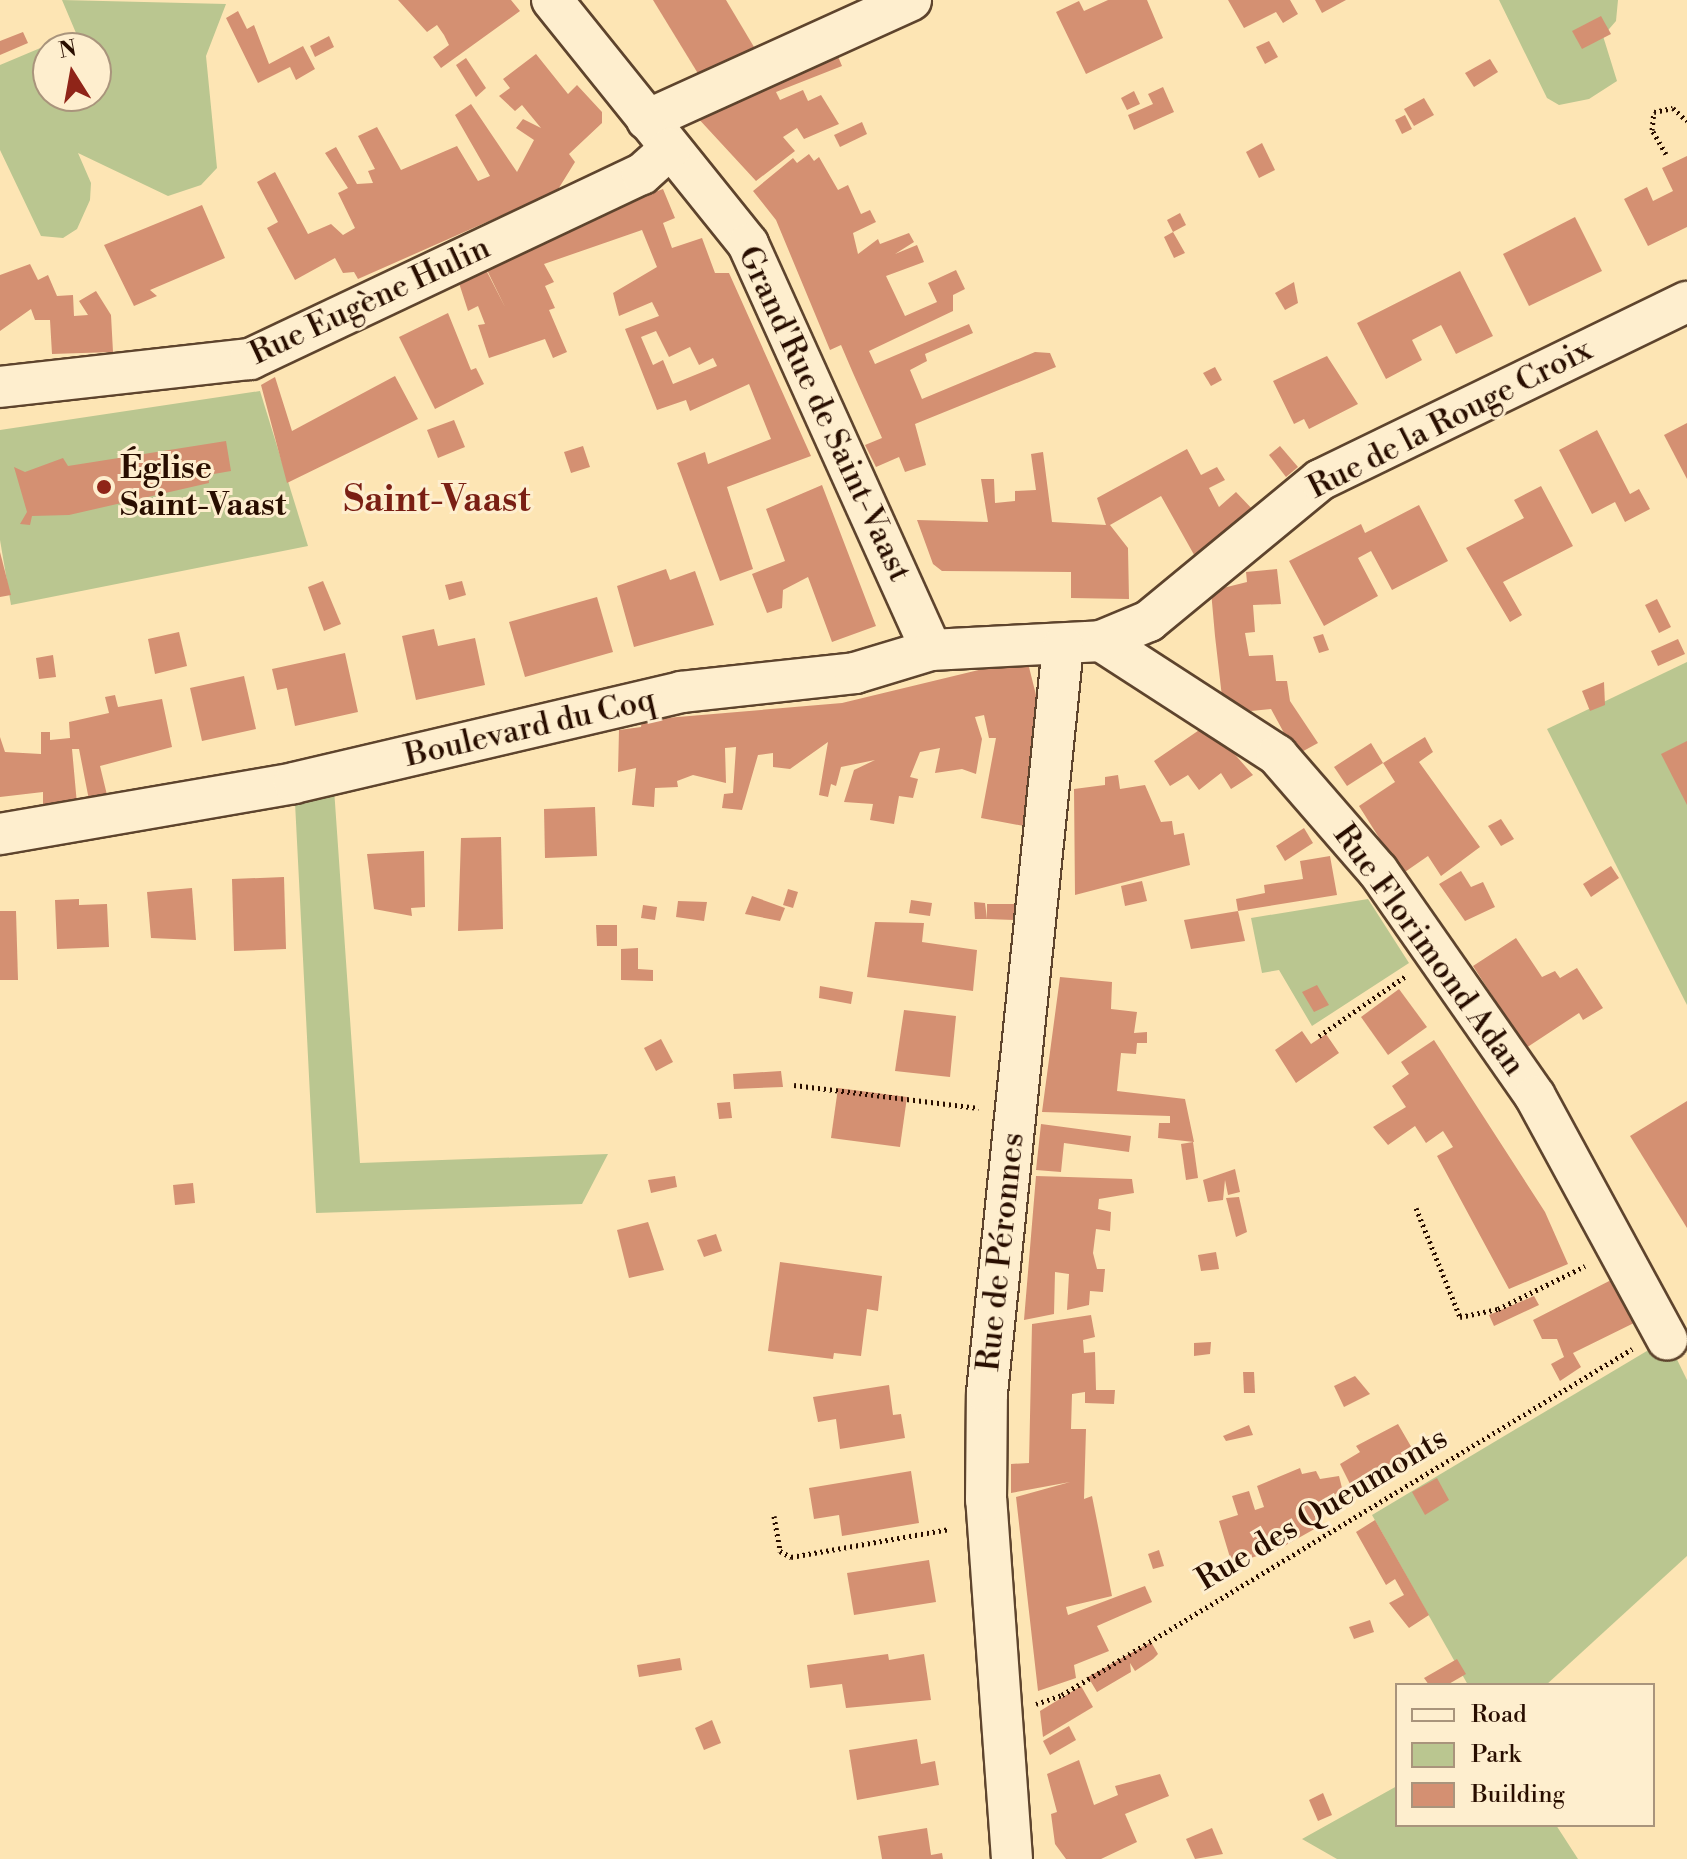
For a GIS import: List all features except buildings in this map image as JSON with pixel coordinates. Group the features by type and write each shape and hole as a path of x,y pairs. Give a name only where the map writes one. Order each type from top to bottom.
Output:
{"street":[{"name":"Grand'Rue de Saint-Vaast","path":"552,0 756,259 931,650"},
{"name":"Rue Eugène Hulin","path":"0,387 250,359 642,174 659,134 911,0"},
{"name":"Rue de la Rouge Croix","path":"1063,646 1101,641 1149,621 1320,480 1687,302"},
{"name":"Rue Florimond Adan","path":"1101,641 1277,755 1378,871 1535,1096 1664,1335"},
{"name":"Boulevard du Coq","path":"0,834 294,783 681,692 855,673 931,650 1063,646"},
{"name":"Rue de Péronnes","path":"1012,1859 987,1523 987,1393 1063,646"}],"path":[{"path":"1666,154 1652,130 1654,112 1673,108 1687,121"},
{"path":"1319,1036 1436,955"},
{"path":"794,1085 1015,1113"},
{"path":"1416,1208 1453,1306 1468,1319 1618,1249"},
{"name":"Rue des Queumonts","path":"1001,1716 1062,1695 1664,1335"},
{"path":"774,1516 780,1551 791,1557 987,1523"}],"green space":[{"path":"62,0 226,4 206,56 217,168 201,185 168,196 78,153 91,183 90,200 77,229 63,238 41,236 0,150 0,65 32,52 32,112 112,112 112,32 76,32"},
{"path":"1499,0 1618,0 1616,21 1603,36 1617,81 1589,99 1559,105 1547,98"},
{"path":"260,391 308,546 11,605 0,540 0,430"},
{"path":"1687,662 1687,1005 1547,729"},
{"path":"333,774 360,1163 608,1154 582,1204 316,1213 294,783"},
{"path":"1368,899 1409,963 1312,1026 1279,970 1262,973 1251,918"},
{"path":"1667,1339 1687,1380 1687,1556 1548,1683 1467,1683 1372,1515"},
{"path":"1395,1787 1395,1827 1557,1827 1578,1859 1337,1859 1302,1839"}],"place":[{"name":"Église Saint-Vaast","path":"104,487"}],"district":[{"name":"Saint-Vaast","path":"437,501"}]}
